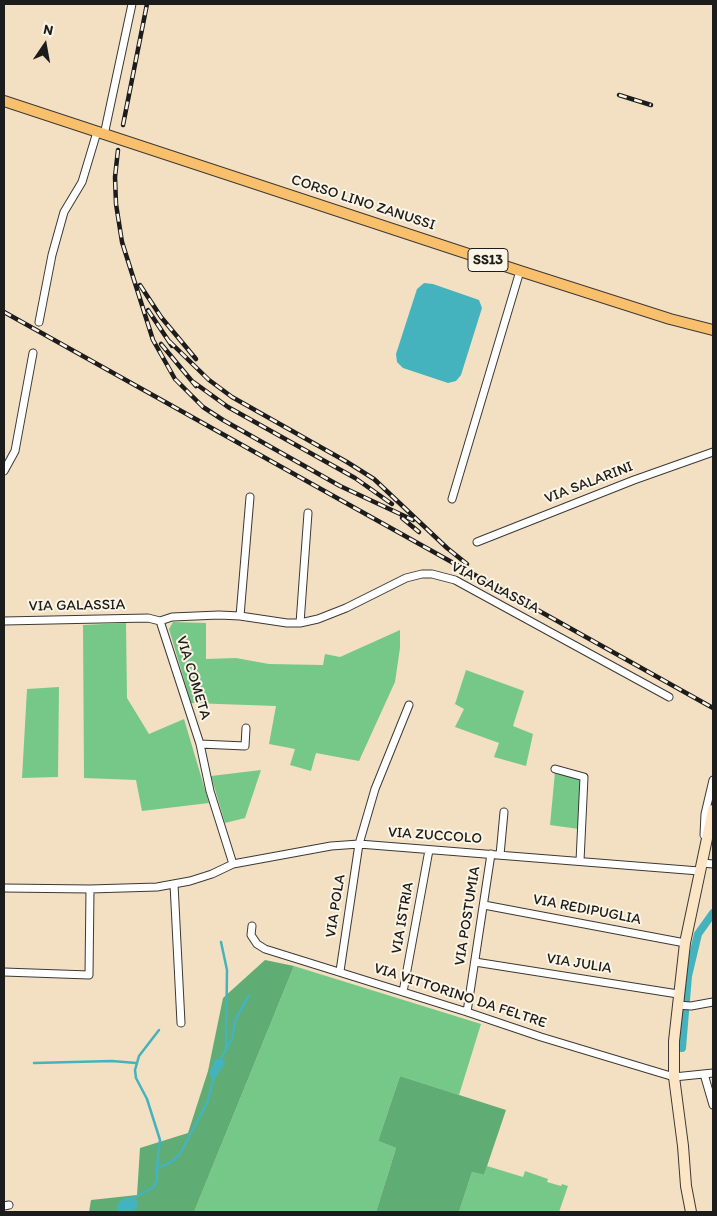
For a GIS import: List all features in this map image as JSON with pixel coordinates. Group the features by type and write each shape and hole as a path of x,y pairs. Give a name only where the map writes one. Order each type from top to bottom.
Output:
{"main road":[{"name":"CORSO LINO ZANUSSI","path":"4,101 520,271 670,319 713,330"},
{"path":"691,1212 686,1186 674,1077 674,1041 684,1006 678,994 685,942 713,810"}],"street":[{"path":"39,322 52,255 64,212 82,182 100,133 132,4"},
{"path":"452,499 520,271"},
{"path":"4,471 15,452 33,353"},
{"name":"VIA SALARINI","path":"476,542 634,480 713,452"},
{"path":"240,616 250,497"},
{"path":"300,623 308,513"},
{"name":"VIA GALASSIA","path":"4,621 148,618 160,621 172,617 202,615 240,616 287,623 300,623 318,620 406,578 422,574 443,576 456,580 669,697"},
{"name":"VIA COMETA","path":"160,621 200,744 210,791 233,864"},
{"name":"VIA POLA","path":"340,971 360,844 375,789 409,705"},
{"path":"200,744 245,746 246,728"},
{"path":"555,769 584,777 580,861"},
{"path":"704,848 705,814 713,780"},
{"path":"500,855 504,812"},
{"name":"VIA ZUCCOLO","path":"4,888 90,889 174,884 212,874 233,864 331,846 360,844 580,861 700,867 713,864"},
{"name":"VIA ISTRIA","path":"403,992 429,850"},
{"name":"VIA POSTUMIA","path":"467,1012 492,854"},
{"path":"174,884 181,1023"},
{"path":"4,972 89,976 90,889"},
{"name":"VIA REDIPUGLIA","path":"484,905 685,942"},
{"name":"VIA VITTORINO DA FELTRE","path":"252,926 251,935 257,944 265,949 340,971 541,1037 674,1077"},
{"name":"VIA JULIA","path":"475,962 678,994"},
{"path":"684,1006 713,1002"},
{"path":"674,1077 713,1073"},
{"path":"704,1074 713,1105"}],"green space":[{"path":"173,622 206,623 206,659 236,658 269,664 323,665 325,654 340,657 400,630 400,648 395,682 359,761 316,753 311,771 290,765 295,749 269,744 276,706 191,703 169,629"},
{"path":"126,623 127,698 149,734 184,719 209,803 142,811 136,780 84,778 83,625"},
{"path":"466,670 524,691 513,726 533,734 526,766 494,757 499,743 455,727 464,709 455,704"},
{"path":"59,687 58,777 22,778 27,689"},
{"path":"261,770 245,818 225,823 211,776"},
{"path":"555,772 582,779 579,829 550,825"},
{"path":"265,960 294,966 194,1212 89,1212 91,1200 137,1195 140,1148 188,1133 208,1071 223,998"},
{"path":"294,966 481,1024 459,1095 400,1076 378,1141 396,1148 376,1212 194,1212"},
{"path":"400,1076 506,1110 484,1175 472,1172 459,1212 376,1212 396,1148 378,1141"},
{"path":"487,1166 523,1177 525,1171 548,1179 547,1182 568,1186 559,1212 459,1212 472,1172 484,1175"}],"water":[{"path":"424,283 433,284 479,300 482,308 461,375 456,381 448,383 403,368 397,362 396,354 417,289"},
{"path":"215,1059 226,1062 214,1080 211,1079 210,1072"},
{"path":"131,1197 138,1203 137,1208 131,1212 117,1212 117,1204 125,1198"}],"waterway":[{"path":"682,1048 688,976 698,934 713,913"},
{"path":"221,942 227,970 226,1047"},
{"path":"219,1062 232,1039 236,1018 249,996"},
{"path":"157,1169 160,1140 147,1099 136,1078 135,1070 139,1056 159,1030"},
{"path":"34,1063 112,1061 136,1063"},
{"path":"132,1199 154,1187 157,1180 157,1169 174,1160 180,1154 207,1103 214,1077"}],"railway":[{"path":"123,125 147,4"},
{"path":"619,95 651,105"},
{"path":"118,150 115,177 116,204 122,242 153,340 175,379 203,407 223,420 340,486 413,520"},
{"path":"140,285 161,317 196,359"},
{"path":"148,310 172,346"},
{"path":"4,312 713,708"},
{"path":"169,341 209,380 232,397 374,479 447,548 467,564"},
{"path":"161,344 196,386"},
{"path":"192,381 228,407 355,478 392,504"},
{"path":"402,518 419,532"}]}
